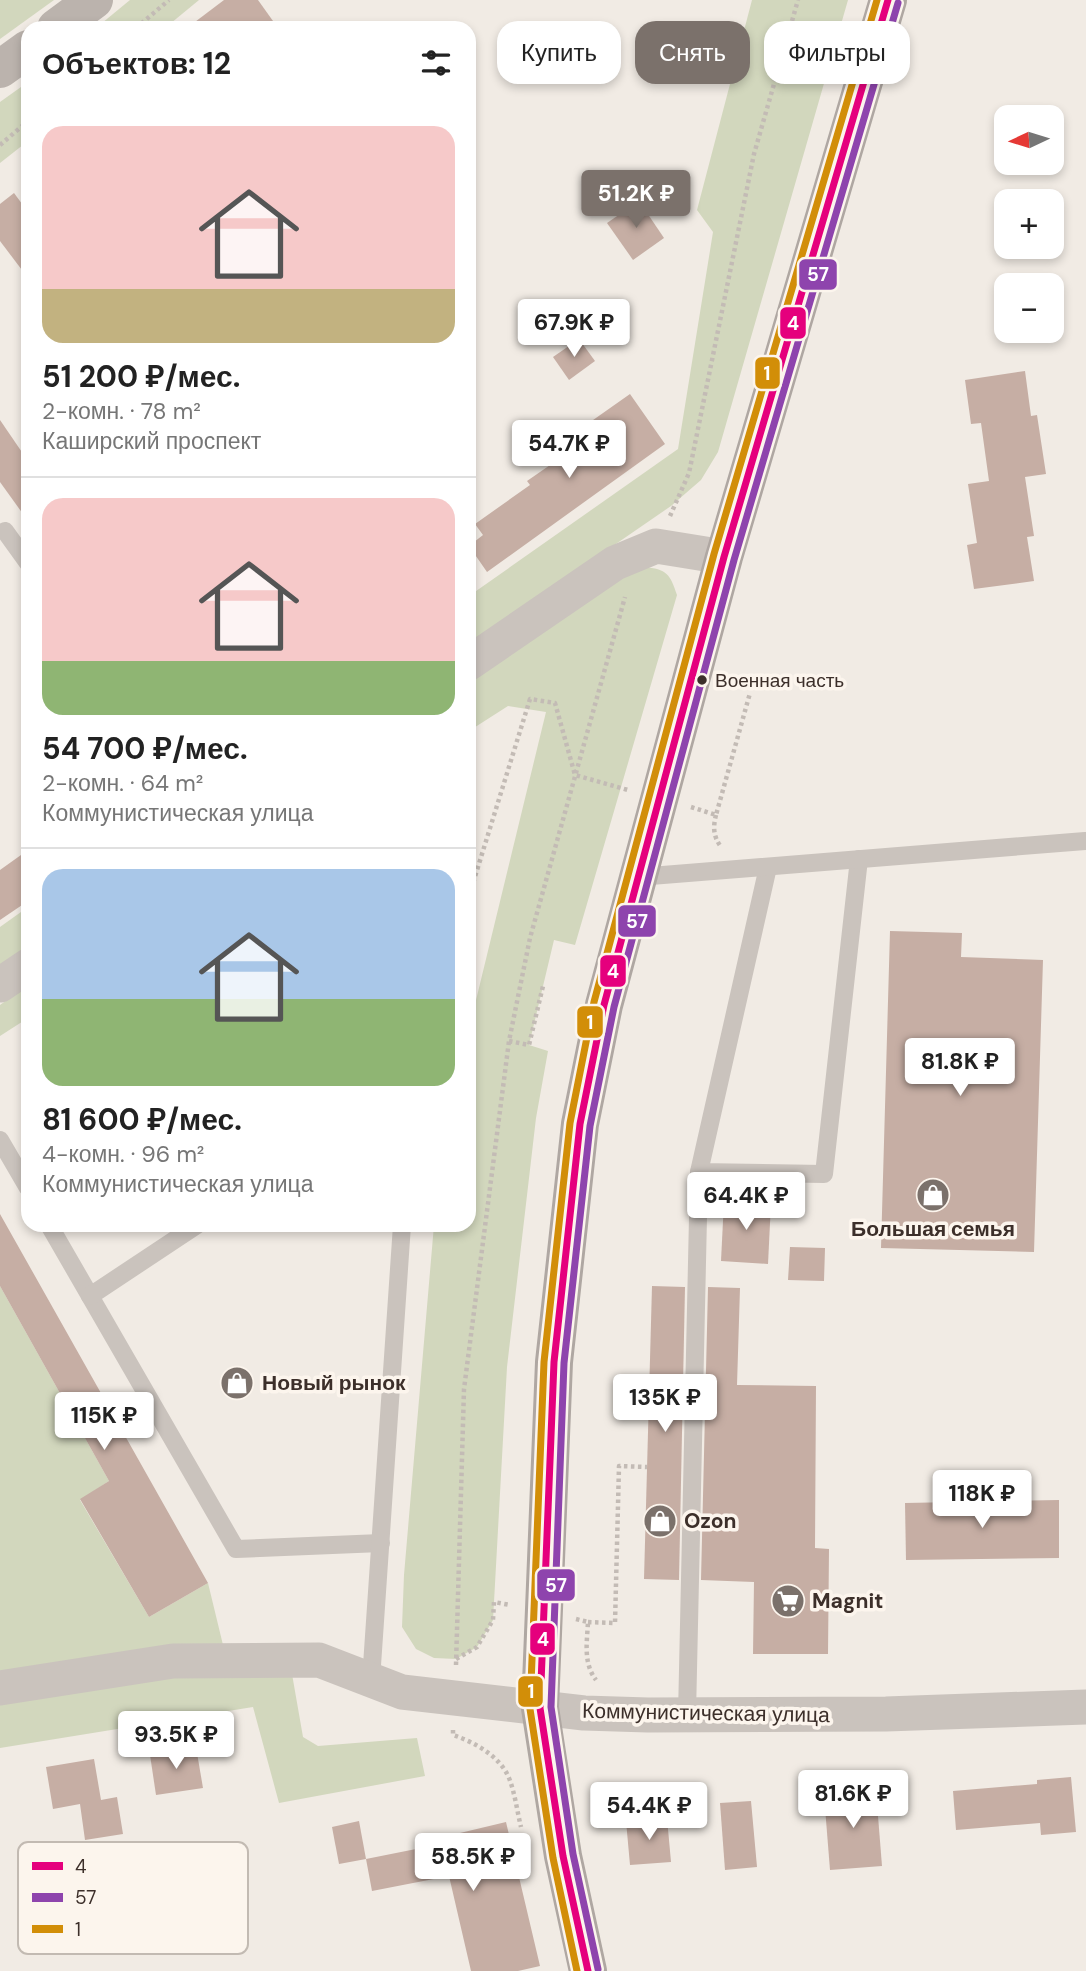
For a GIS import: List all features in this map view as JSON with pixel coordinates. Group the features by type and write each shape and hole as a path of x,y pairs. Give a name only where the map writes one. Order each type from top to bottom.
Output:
{"main road":[{"path":"66,21 94,0"},
{"path":"588,1971 562,1856 540,1708 554,1362 579,1137 604,1005 724,557 888,0"},
{"path":"0,69 21,54"}],"street":[{"path":"476,658 615,563 656,546 724,557"},
{"path":"0,985 21,971"},
{"name":"Коммунистическая улица","path":"0,1688 173,1661 319,1660 402,1692 584,1713 886,1714 1086,1707"}],"lane":[{"path":"5,531 21,553"},
{"path":"638,877 1085,841"},
{"path":"699,1172 824,1174 859,859"},
{"path":"687,1715 699,1172 768,867"},
{"path":"0,1140 21,1176"},
{"path":"53,1232 236,1549 381,1543"},
{"path":"90,1296 186,1232"},
{"path":"371,1680 402,1232"}],"path":[{"path":"144,21 169,0"},
{"path":"0,145 21,127"},
{"path":"476,873 530,699 555,703 575,775"},
{"path":"509,1041 528,1045 543,986"},
{"path":"587,1622 615,1623 619,1466 647,1467"}],"green space":[{"path":"0,0 54,0 25,21 21,21 21,24 0,39"},
{"path":"130,0 199,0 174,21 104,21"},
{"path":"752,0 848,0 842,21 764,21 764,84 824,84 718,452 701,480 671,506 476,640 476,591 678,449 713,232 697,210 730,84 750,84 750,21 746,21"},
{"path":"21,87 21,146 0,163 0,102"},
{"path":"644,567 663,571 672,582 677,595 575,945 554,940 529,1045 548,1051 536,1118 507,1367 493,1620 477,1647 456,1659 434,1658 416,1649 402,1627 404,1575 433,1232 476,1232 476,1000 546,712 508,706 476,727 476,677 625,574"},
{"path":"21,912 21,952 0,966 0,927"},
{"path":"21,990 21,1022 0,1036 0,1005"},
{"path":"0,1286 109,1481 80,1500 149,1617 208,1583 223,1645 0,1673"},
{"path":"292,1674 303,1737 318,1746 417,1738 425,1776 279,1803 253,1707 0,1748 0,1703 173,1676"}],"building":[{"path":"224,0 258,0 273,21 196,21"},
{"path":"14,193 21,202 21,269 0,241 0,204"},
{"path":"639,201 664,238 633,260 607,223"},
{"path":"579,339 595,361 569,380 553,357"},
{"path":"1025,371 1031,416 1037,415 1046,474 1025,477 1034,536 1027,537 1034,581 974,589 967,545 977,543 968,484 989,481 981,423 971,424 965,380"},
{"path":"630,394 665,444 487,572 476,556 476,540 483,535 476,523 530,485 527,481 566,454 559,444"},
{"path":"0,420 21,451 21,511 0,482"},
{"path":"21,855 21,906 0,920 0,870"},
{"path":"890,931 962,933 961,957 1043,960 1034,1252 881,1248"},
{"path":"724,1201 771,1203 768,1264 721,1261"},
{"path":"0,1214 208,1583 149,1617 80,1499 109,1481 0,1286"},
{"path":"790,1247 825,1248 824,1281 788,1280"},
{"path":"652,1286 685,1287 679,1580 644,1579"},
{"path":"708,1287 740,1288 737,1385 816,1386 815,1548 829,1549 828,1654 753,1654 754,1582 701,1580"},
{"path":"1059,1500 1059,1558 906,1560 905,1503"},
{"path":"196,1747 203,1788 156,1795 150,1755"},
{"path":"94,1759 101,1800 117,1797 123,1834 85,1840 80,1804 53,1809 46,1767"},
{"path":"1071,1777 1076,1832 1041,1835 1040,1823 956,1830 953,1791 1037,1784 1037,1780"},
{"path":"876,1791 882,1866 830,1870 824,1795"},
{"path":"751,1801 757,1867 725,1870 720,1803"},
{"path":"667,1818 671,1862 630,1865 626,1821"},
{"path":"359,1821 366,1859 339,1864 332,1827"},
{"path":"506,1822 540,1966 518,1971 471,1971 449,1876 372,1891 366,1859 441,1844 439,1838"}],"transit line":[{"name":"1","path":"577,1971 553,1858 530,1709 544,1362 570,1123 594,1002 714,554 877,0"},
{"name":"4","path":"588,1971 563,1856 540,1708 554,1362 580,1124 604,1005 724,557 888,0"},
{"name":"57","path":"598,1969 573,1854 551,1707 564,1363 590,1126 614,1007 734,560 898,3"}],"place":[{"name":"Военная часть","path":"702,680"},
{"name":"Большая семья","path":"933,1195"},
{"name":"Новый рынок","path":"237,1383"},
{"name":"Ozon","path":"660,1521"},
{"name":"Magnit","path":"788,1601"}]}
